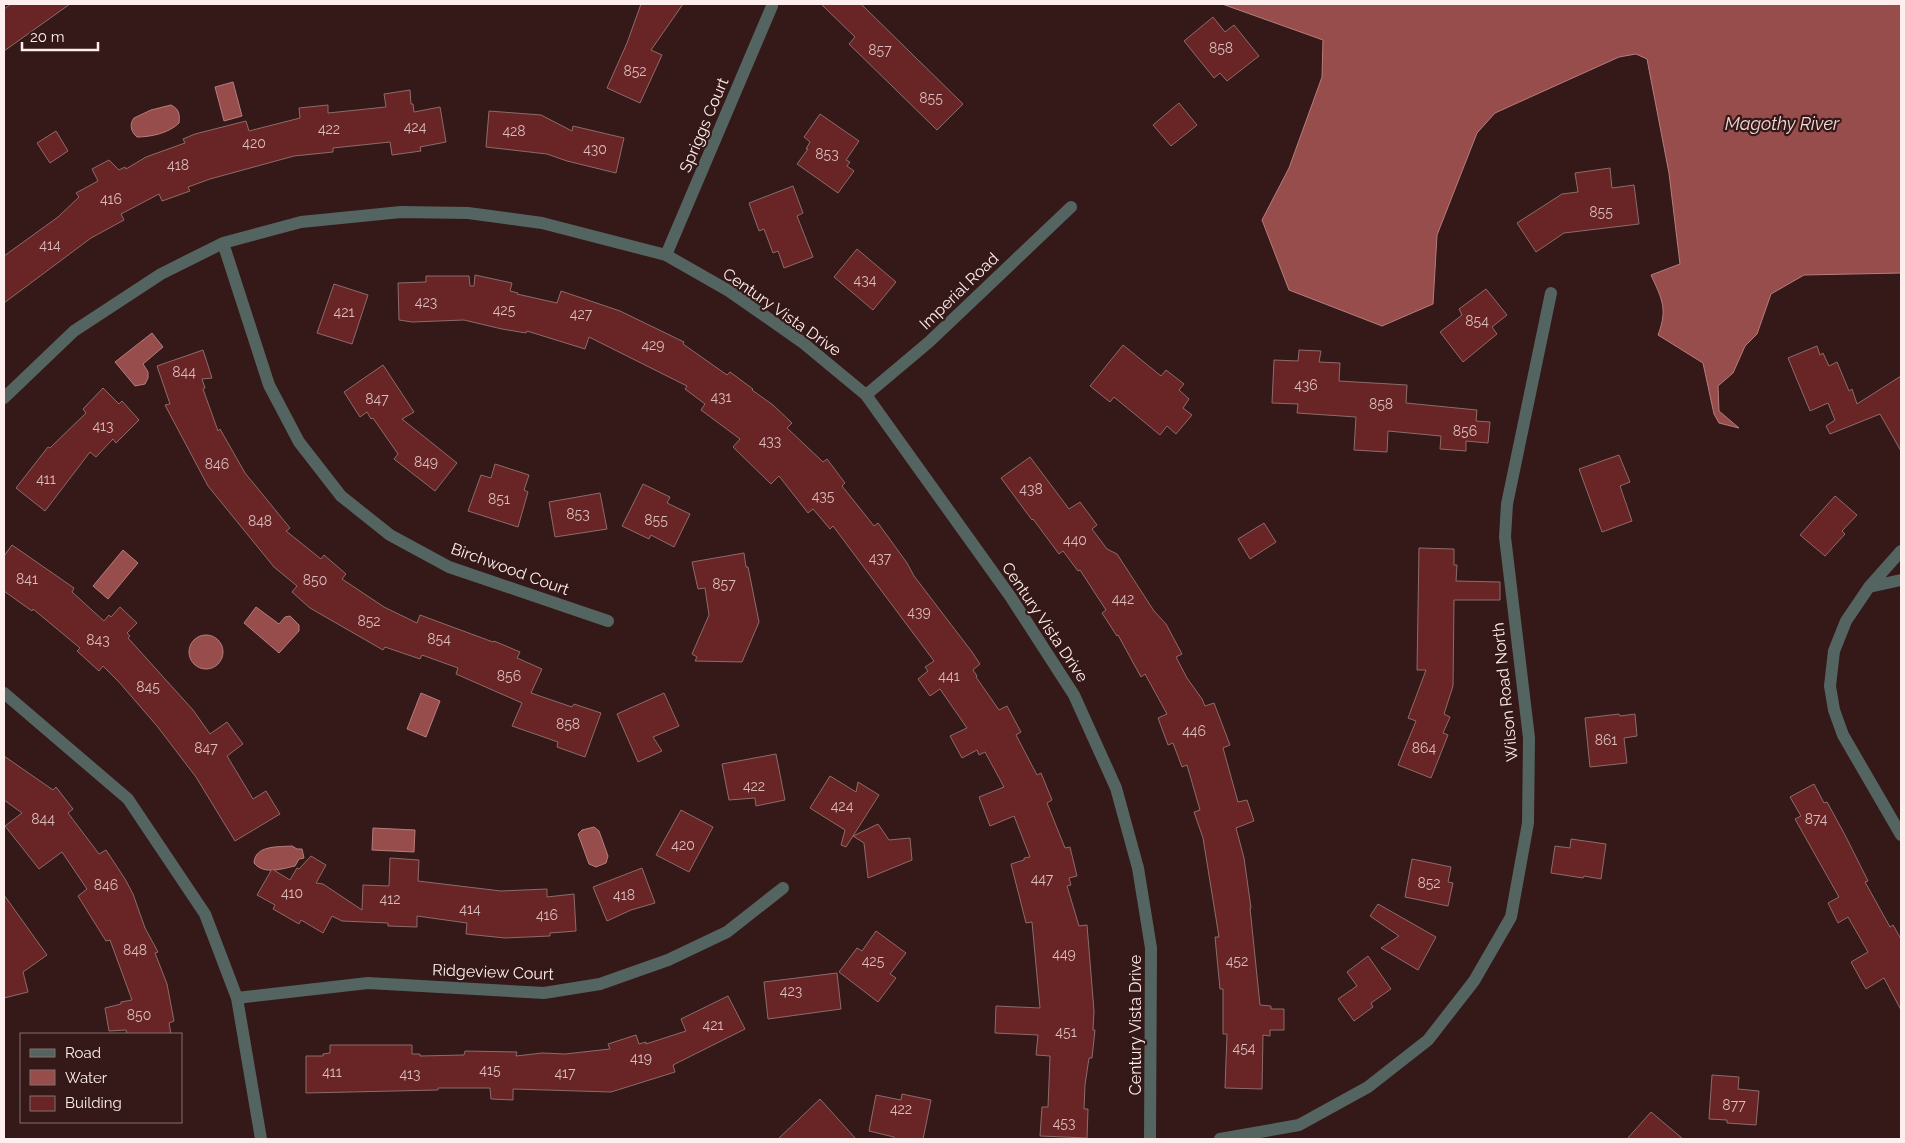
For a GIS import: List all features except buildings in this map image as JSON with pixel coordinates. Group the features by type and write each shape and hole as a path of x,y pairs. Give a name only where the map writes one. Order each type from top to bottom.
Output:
{"street":[{"name":"Spriggs Court","path":"666,256 772,6"},
{"name":"Imperial Road","path":"866,395 929,342 1071,207"},
{"name":"Century Vista Drive","path":"4,398 74,331 161,274 223,244 301,222 401,212 468,214 542,223 666,256 729,292 802,342 866,395 1010,596 1074,695 1116,788 1138,868 1151,948 1150,1139"},
{"name":"Birchwood Court","path":"223,244 269,385 299,442 341,496 390,535 449,567 608,621"},
{"name":"Wilson Road North","path":"1220,1139 1299,1125 1368,1088 1428,1040 1474,981 1511,917 1528,823 1529,738 1504,538 1507,504 1551,293"},
{"path":"1901,551 1870,586 1846,621 1834,651 1830,686 1834,710 1843,735 1901,835"},
{"path":"1870,586 1901,580"},
{"path":"4,693 128,800 205,914 237,998 261,1139"},
{"name":"Ridgeview Court","path":"237,998 368,983 544,993 600,984 668,960 727,932 783,888"}],"water":[{"name":"Magothy River","path":"1222,4 1901,4 1901,273 1804,275 1771,294 1757,334 1745,346 1733,373 1718,386 1719,411 1739,428 1719,423 1714,414 1703,363 1658,335 1663,311 1658,291 1651,275 1680,264 1669,173 1647,59 1636,54 1619,57 1495,113 1477,133 1437,235 1433,304 1382,326 1289,290 1262,220 1289,168 1322,77 1323,40"},
{"path":"233,82 242,116 224,121 215,87"},
{"path":"171,105 176,108 179,114 179,123 165,132 154,135 137,137 135,135 131,125 134,118 151,110"},
{"path":"152,333 163,347 143,364 148,372 145,384 135,386 115,362"},
{"path":"123,550 138,563 108,599 93,586"},
{"path":"256,607 279,624 285,617 290,616 299,625 299,631 279,653 244,623"},
{"path":"206,635 213,636 218,640 222,645 222,659 218,664 213,668 206,669 199,668 194,664 190,659 189,652 190,645 194,640 199,636"},
{"path":"421,693 440,701 426,737 407,729"},
{"path":"594,827 599,831 608,856 606,863 596,867 589,864 578,834 582,830"},
{"path":"373,828 415,830 414,852 372,850"},
{"path":"292,846 302,849 304,858 299,859 295,866 279,870 268,870 258,867 254,863 255,857 263,850"}]}
